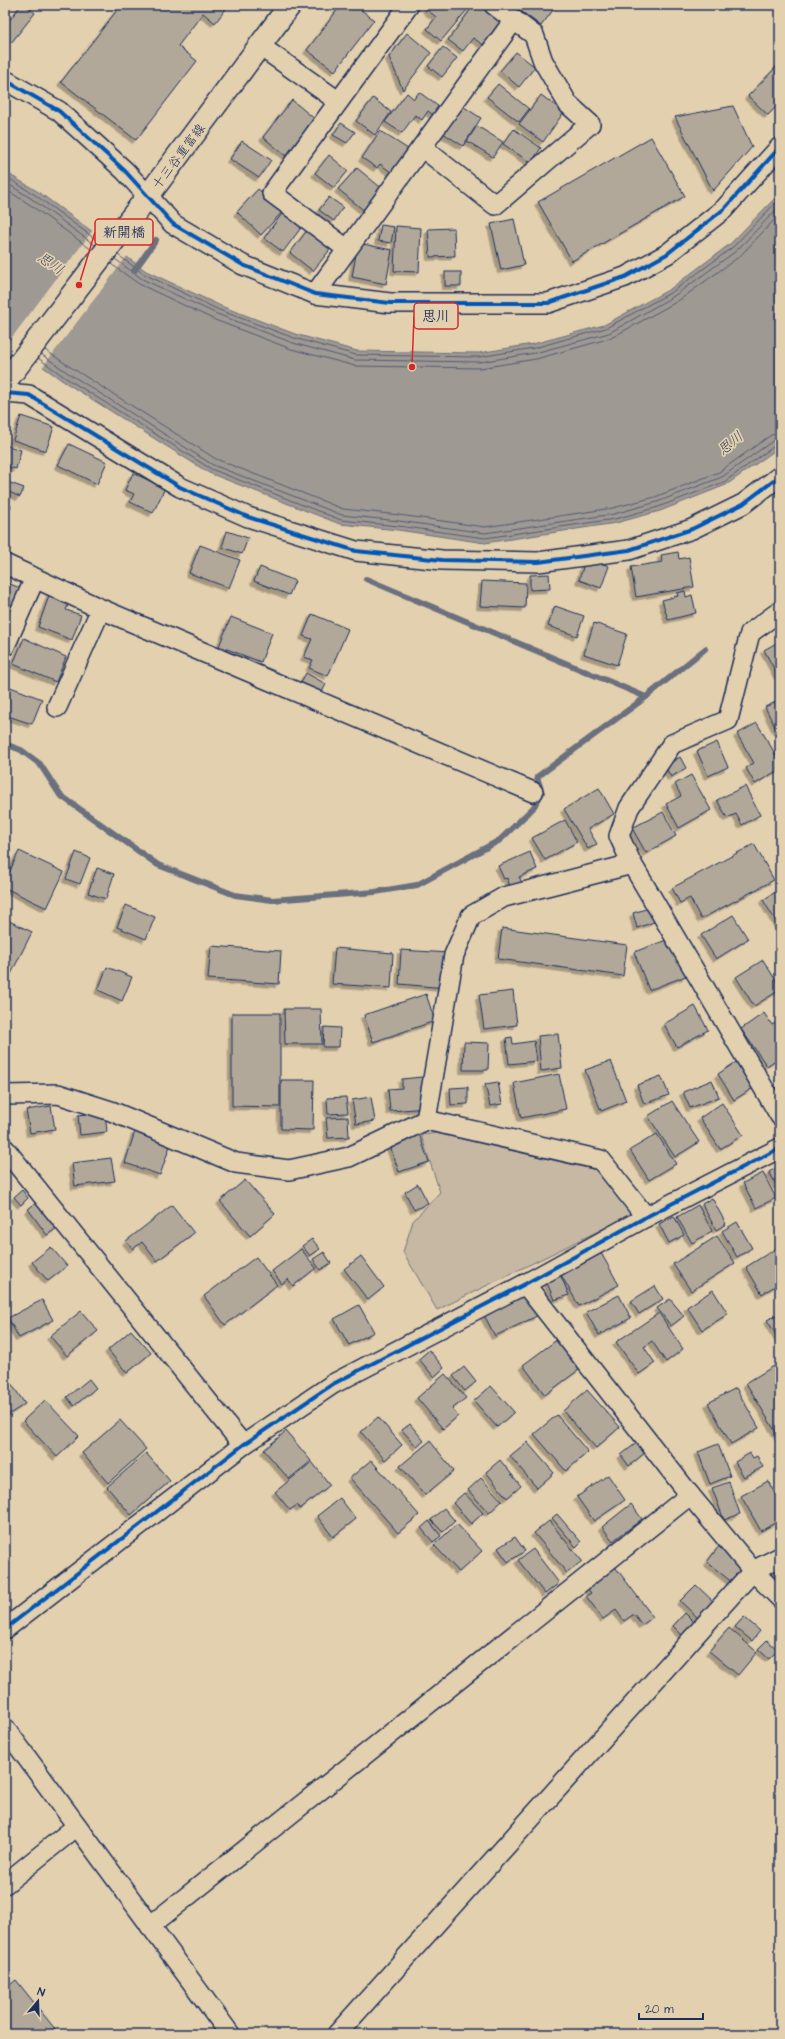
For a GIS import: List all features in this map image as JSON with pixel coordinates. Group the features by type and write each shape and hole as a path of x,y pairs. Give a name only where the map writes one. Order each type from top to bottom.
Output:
{"main road":[{"name":"十三谷重富線","path":"5,382 148,196 290,5"}],"street":[{"path":"347,248 272,193 409,5"},
{"path":"423,148 495,204 590,124 568,104 543,61 534,35 494,5"},
{"path":"314,294 423,148 514,20"},
{"path":"260,46 338,101"},
{"path":"5,80 59,112 125,171 173,224 243,265 314,294 390,303 548,303 624,277 667,254 724,209 780,147"},
{"path":"5,393 29,395 180,486 201,496 248,517 356,551 442,560 538,562 629,550 692,529 743,504 780,476"},
{"path":"5,564 100,609 533,792"},
{"path":"5,646 34,578"},
{"path":"57,707 100,609"},
{"path":"779,616 750,633 728,720 672,744 629,808 619,836 632,864 780,1116"},
{"path":"426,1120 454,955 471,916 504,897 632,864"},
{"path":"5,1095 58,1094 112,1111 236,1163 289,1170 350,1157 426,1120 601,1160 646,1217"},
{"path":"5,1148 243,1445"},
{"path":"5,1630 243,1445 333,1384 525,1284 646,1217 780,1148"},
{"path":"525,1284 690,1495 753,1571 780,1598"},
{"path":"150,1926 690,1495"},
{"path":"337,2034 753,1571 780,1557"},
{"path":"6,1732 230,2034"},
{"path":"5,1884 77,1826"}],"shaded area":[{"path":"437,1133 596,1170 633,1214 437,1310 403,1252 413,1221 440,1192 421,1135"}],"water":[{"name":"思川","path":"5,172 37,191 146,271 221,306 295,334 357,351 479,353 533,344 604,325 670,289 730,244 780,193 780,447 726,485 660,511 616,523 485,543 398,530 340,524 209,473 63,381 5,340"}],"pier":[{"path":"93,230 128,255 42,368 7,344"}],"building":[{"path":"21,5 25,5 35,13 11,43 5,38 5,18 9,21"},
{"path":"121,5 229,5 215,23 203,13 178,46 197,61 136,140 61,82"},
{"path":"341,5 355,5 374,20 335,71 307,50"},
{"path":"430,5 471,5 441,41 427,29 436,17 426,9"},
{"path":"474,5 478,5 503,23 485,46 473,38 463,51 448,40"},
{"path":"513,5 557,5 541,26"},
{"path":"407,33 431,53 403,90 389,57"},
{"path":"443,47 457,58 442,77 428,66"},
{"path":"516,52 535,67 519,87 500,71"},
{"path":"780,63 780,103 768,115 748,96"},
{"path":"498,84 529,109 519,122 487,97"},
{"path":"419,92 439,107 433,115 428,111 422,120 415,115 402,133 385,122 407,93 414,99"},
{"path":"541,95 564,112 543,142 519,124"},
{"path":"373,98 391,112 375,135 356,121"},
{"path":"292,100 317,121 287,157 263,137"},
{"path":"461,105 481,118 463,146 443,133"},
{"path":"733,106 752,147 713,191 675,117"},
{"path":"341,123 355,132 347,143 333,135"},
{"path":"477,126 503,142 493,157 467,141"},
{"path":"514,129 541,148 531,163 503,144"},
{"path":"380,131 411,151 395,175 380,164 377,168 362,158"},
{"path":"651,137 685,196 572,261 538,202"},
{"path":"242,141 271,160 259,178 230,159"},
{"path":"329,155 348,171 334,188 315,173"},
{"path":"357,168 385,191 367,213 338,189"},
{"path":"258,189 283,211 261,235 237,212"},
{"path":"329,197 343,207 334,221 319,210"},
{"path":"284,211 303,225 283,252 264,238"},
{"path":"514,219 524,265 501,270 491,224"},
{"path":"381,225 394,227 391,243 378,241"},
{"path":"396,226 421,228 419,272 394,271"},
{"path":"454,228 455,256 430,257 428,229"},
{"path":"308,229 332,247 313,271 290,253"},
{"path":"358,243 392,250 386,284 352,277"},
{"path":"445,272 461,272 461,286 445,286"},
{"path":"21,416 54,427 46,451 13,440"},
{"path":"69,444 107,462 97,484 58,465"},
{"path":"5,445 21,450 16,469 5,466"},
{"path":"133,473 165,488 153,513 130,502 134,494 125,490"},
{"path":"5,481 24,488 20,497 5,490"},
{"path":"5,503 11,506 5,521"},
{"path":"227,531 248,538 242,554 222,547"},
{"path":"200,545 240,560 229,588 189,573"},
{"path":"678,552 679,559 689,557 694,587 636,597 631,567 662,562 661,555"},
{"path":"586,558 609,566 601,588 579,580"},
{"path":"260,567 295,581 289,595 254,581"},
{"path":"549,574 550,589 530,590 530,575"},
{"path":"482,581 526,583 525,608 480,606"},
{"path":"5,582 25,590 18,607 5,602"},
{"path":"685,591 686,597 692,595 696,613 668,620 662,600 678,596 677,593"},
{"path":"50,593 70,600 66,610 81,615 72,640 38,627"},
{"path":"555,606 584,616 577,636 548,626"},
{"path":"312,614 348,629 328,676 309,668 313,660 304,657 312,639 303,636"},
{"path":"231,617 272,633 261,662 219,646"},
{"path":"594,623 627,634 617,665 584,654"},
{"path":"24,638 66,657 56,682 13,664"},
{"path":"780,641 780,674 778,676 764,650"},
{"path":"306,673 326,684 320,696 299,686"},
{"path":"5,685 42,699 32,724 5,715"},
{"path":"780,700 780,729 777,731 765,707"},
{"path":"757,723 780,762 780,769 755,784 746,768 754,763 737,734"},
{"path":"717,742 728,767 708,776 697,751"},
{"path":"680,757 686,768 671,777 665,766"},
{"path":"691,775 711,810 679,828 666,804 681,796 675,784"},
{"path":"745,786 760,815 742,825 736,814 727,818 717,800"},
{"path":"599,788 614,814 588,829 597,844 588,849 564,809"},
{"path":"663,812 676,836 646,853 632,828"},
{"path":"565,820 577,842 545,860 532,838"},
{"path":"754,844 774,880 701,919 690,898 680,903 672,888"},
{"path":"19,851 64,872 47,908 5,888 5,882"},
{"path":"76,852 90,858 80,884 66,879"},
{"path":"530,852 537,869 519,877 523,884 511,889 507,878 504,879 498,866"},
{"path":"97,868 114,874 106,899 88,893"},
{"path":"780,889 780,928 763,900"},
{"path":"126,905 155,917 146,939 117,927"},
{"path":"649,908 654,922 637,928 633,913"},
{"path":"733,915 748,939 716,959 701,935"},
{"path":"5,919 32,932 5,986"},
{"path":"502,928 627,945 623,976 498,959"},
{"path":"672,938 686,976 649,990 634,952"},
{"path":"211,946 281,951 279,984 208,979"},
{"path":"335,948 393,953 391,988 332,984"},
{"path":"401,950 449,953 446,988 399,984"},
{"path":"763,960 780,987 780,990 754,1006 736,977"},
{"path":"107,967 132,977 122,1001 98,990"},
{"path":"513,991 517,1025 484,1029 479,995"},
{"path":"426,994 435,1021 373,1042 364,1015"},
{"path":"695,1006 708,1030 677,1047 664,1024"},
{"path":"284,1009 321,1009 322,1044 285,1044"},
{"path":"232,1013 280,1013 280,1107 232,1106"},
{"path":"764,1013 772,1025 780,1020 780,1057 767,1066 741,1029"},
{"path":"324,1027 340,1028 339,1047 323,1047"},
{"path":"558,1034 562,1068 541,1071 538,1036"},
{"path":"512,1037 513,1044 534,1041 537,1061 509,1064 506,1038"},
{"path":"464,1042 489,1043 488,1070 463,1070"},
{"path":"739,1060 756,1086 734,1100 718,1074"},
{"path":"611,1061 626,1101 601,1111 585,1070"},
{"path":"559,1074 566,1109 521,1118 514,1083"},
{"path":"661,1076 669,1095 644,1104 637,1085"},
{"path":"422,1077 427,1108 390,1111 388,1089 402,1088 402,1079"},
{"path":"281,1080 314,1080 313,1130 281,1129"},
{"path":"712,1080 719,1097 690,1108 683,1092"},
{"path":"498,1082 502,1104 490,1106 485,1084"},
{"path":"468,1087 468,1104 451,1105 450,1088"},
{"path":"346,1097 348,1113 328,1114 327,1098"},
{"path":"371,1097 375,1121 356,1124 352,1100"},
{"path":"672,1101 699,1142 675,1157 648,1116"},
{"path":"722,1103 743,1135 720,1149 700,1118"},
{"path":"51,1106 55,1129 30,1133 26,1110"},
{"path":"105,1112 107,1132 80,1135 78,1115"},
{"path":"348,1117 349,1137 328,1138 326,1118"},
{"path":"135,1131 171,1143 160,1175 125,1163"},
{"path":"419,1134 429,1162 399,1172 389,1143"},
{"path":"657,1134 676,1164 649,1180 630,1150"},
{"path":"111,1158 115,1181 75,1186 72,1163"},
{"path":"780,1166 780,1184 777,1186 769,1172"},
{"path":"763,1173 776,1198 756,1208 743,1183"},
{"path":"245,1180 275,1214 250,1236 220,1201"},
{"path":"418,1184 428,1203 414,1210 405,1192"},
{"path":"22,1190 28,1198 21,1205 14,1197"},
{"path":"712,1198 726,1224 716,1230 702,1204"},
{"path":"37,1202 57,1228 47,1235 28,1209"},
{"path":"172,1205 194,1233 157,1261 142,1242 133,1249 126,1241"},
{"path":"698,1205 712,1231 692,1243 677,1217"},
{"path":"674,1216 684,1235 669,1243 659,1224"},
{"path":"737,1222 752,1248 737,1257 722,1231"},
{"path":"717,1236 735,1263 691,1291 673,1264"},
{"path":"312,1239 320,1249 310,1256 302,1246"},
{"path":"780,1246 780,1283 762,1294 746,1267"},
{"path":"51,1247 67,1266 48,1281 32,1262"},
{"path":"301,1249 316,1268 293,1286 288,1279 282,1284 272,1271"},
{"path":"324,1252 331,1263 320,1270 313,1259"},
{"path":"601,1253 619,1285 579,1306 561,1275"},
{"path":"361,1256 384,1287 368,1300 344,1269"},
{"path":"256,1257 277,1285 225,1325 204,1296"},
{"path":"560,1274 569,1295 554,1300 546,1280"},
{"path":"655,1286 663,1299 639,1314 631,1301"},
{"path":"713,1290 728,1314 702,1330 687,1307"},
{"path":"526,1295 537,1316 495,1336 484,1315"},
{"path":"619,1295 631,1318 599,1335 586,1312"},
{"path":"670,1299 684,1316 671,1326 657,1308"},
{"path":"42,1300 53,1320 19,1338 8,1318"},
{"path":"359,1305 374,1332 349,1345 334,1319"},
{"path":"81,1311 98,1331 67,1356 50,1336"},
{"path":"659,1313 683,1349 666,1362 652,1341 644,1347 655,1363 639,1374 616,1342"},
{"path":"780,1313 780,1341 767,1320"},
{"path":"131,1330 151,1353 127,1373 108,1350"},
{"path":"562,1336 584,1366 545,1395 523,1365"},
{"path":"429,1350 444,1368 434,1377 419,1359"},
{"path":"779,1363 780,1365 780,1439 746,1383"},
{"path":"464,1367 476,1382 465,1391 453,1376"},
{"path":"5,1374 25,1404 5,1417"},
{"path":"445,1374 466,1398 452,1409 458,1416 443,1429 417,1398"},
{"path":"89,1379 96,1388 74,1406 67,1397"},
{"path":"491,1386 514,1412 497,1427 474,1401"},
{"path":"736,1388 759,1428 731,1444 708,1403"},
{"path":"587,1390 620,1427 596,1448 563,1411"},
{"path":"45,1400 79,1436 57,1457 23,1421"},
{"path":"557,1415 588,1452 566,1471 534,1434"},
{"path":"378,1417 402,1445 385,1460 361,1432"},
{"path":"120,1420 146,1449 108,1483 82,1453"},
{"path":"410,1424 424,1441 417,1447 402,1430"},
{"path":"286,1431 311,1461 289,1479 264,1450"},
{"path":"430,1441 454,1471 425,1495 400,1466"},
{"path":"639,1441 647,1451 629,1466 621,1455"},
{"path":"527,1442 554,1473 537,1488 510,1456"},
{"path":"718,1444 730,1476 710,1484 698,1452"},
{"path":"146,1453 170,1481 131,1515 107,1487"},
{"path":"750,1453 753,1458 757,1456 763,1467 744,1477 735,1462"},
{"path":"371,1460 419,1515 398,1533 350,1478"},
{"path":"500,1460 521,1486 507,1498 486,1472"},
{"path":"312,1462 330,1485 300,1509 297,1505 290,1510 275,1492"},
{"path":"608,1475 625,1500 594,1521 577,1497"},
{"path":"481,1478 502,1501 489,1513 468,1490"},
{"path":"768,1481 780,1503 780,1520 761,1531 741,1496"},
{"path":"729,1482 740,1514 724,1520 712,1488"},
{"path":"464,1493 483,1513 471,1524 453,1503"},
{"path":"340,1498 356,1519 333,1537 317,1516"},
{"path":"631,1504 642,1519 613,1541 602,1527"},
{"path":"444,1508 455,1521 443,1532 431,1520"},
{"path":"557,1514 581,1542 576,1547 552,1518"},
{"path":"429,1521 441,1536 433,1542 421,1528"},
{"path":"549,1521 582,1561 567,1573 534,1533"},
{"path":"457,1524 482,1551 459,1572 434,1545"},
{"path":"515,1537 525,1551 508,1562 498,1548"},
{"path":"719,1546 746,1568 734,1584 707,1562"},
{"path":"533,1549 559,1583 545,1594 518,1560"},
{"path":"613,1564 653,1617 642,1625 634,1614 624,1621 616,1610 603,1619 586,1596 591,1593 584,1584"},
{"path":"780,1564 780,1580 772,1573"},
{"path":"696,1585 715,1603 699,1619 680,1601"},
{"path":"685,1613 696,1624 684,1637 673,1626"},
{"path":"744,1617 760,1631 752,1641 735,1627"},
{"path":"729,1628 757,1652 738,1675 709,1651"},
{"path":"767,1640 778,1650 769,1659 758,1649"},
{"path":"16,1980 59,2034 5,2034 5,1989"}],"waterway":[{"path":"134,271 156,240"},
{"path":"5,744 21,750 40,764 60,795 158,865 235,895 272,900 375,892 417,885 500,840 533,808 542,793 537,777 646,697 366,579"},
{"path":"646,697 705,649"}],"cycle path":[{"path":"5,80 59,111 125,171 173,224 243,265 315,294 390,303 548,303 625,277 667,254 724,209 780,147"},
{"path":"5,393 29,395 180,487 248,517 356,551 442,560 538,562 629,550 692,529 743,504 780,476"},
{"path":"5,1629 243,1445 333,1384 525,1284 646,1217 780,1148"}],"place":[{"name":"新開橋","path":"79,285"},
{"name":"思川","path":"412,367"}]}
